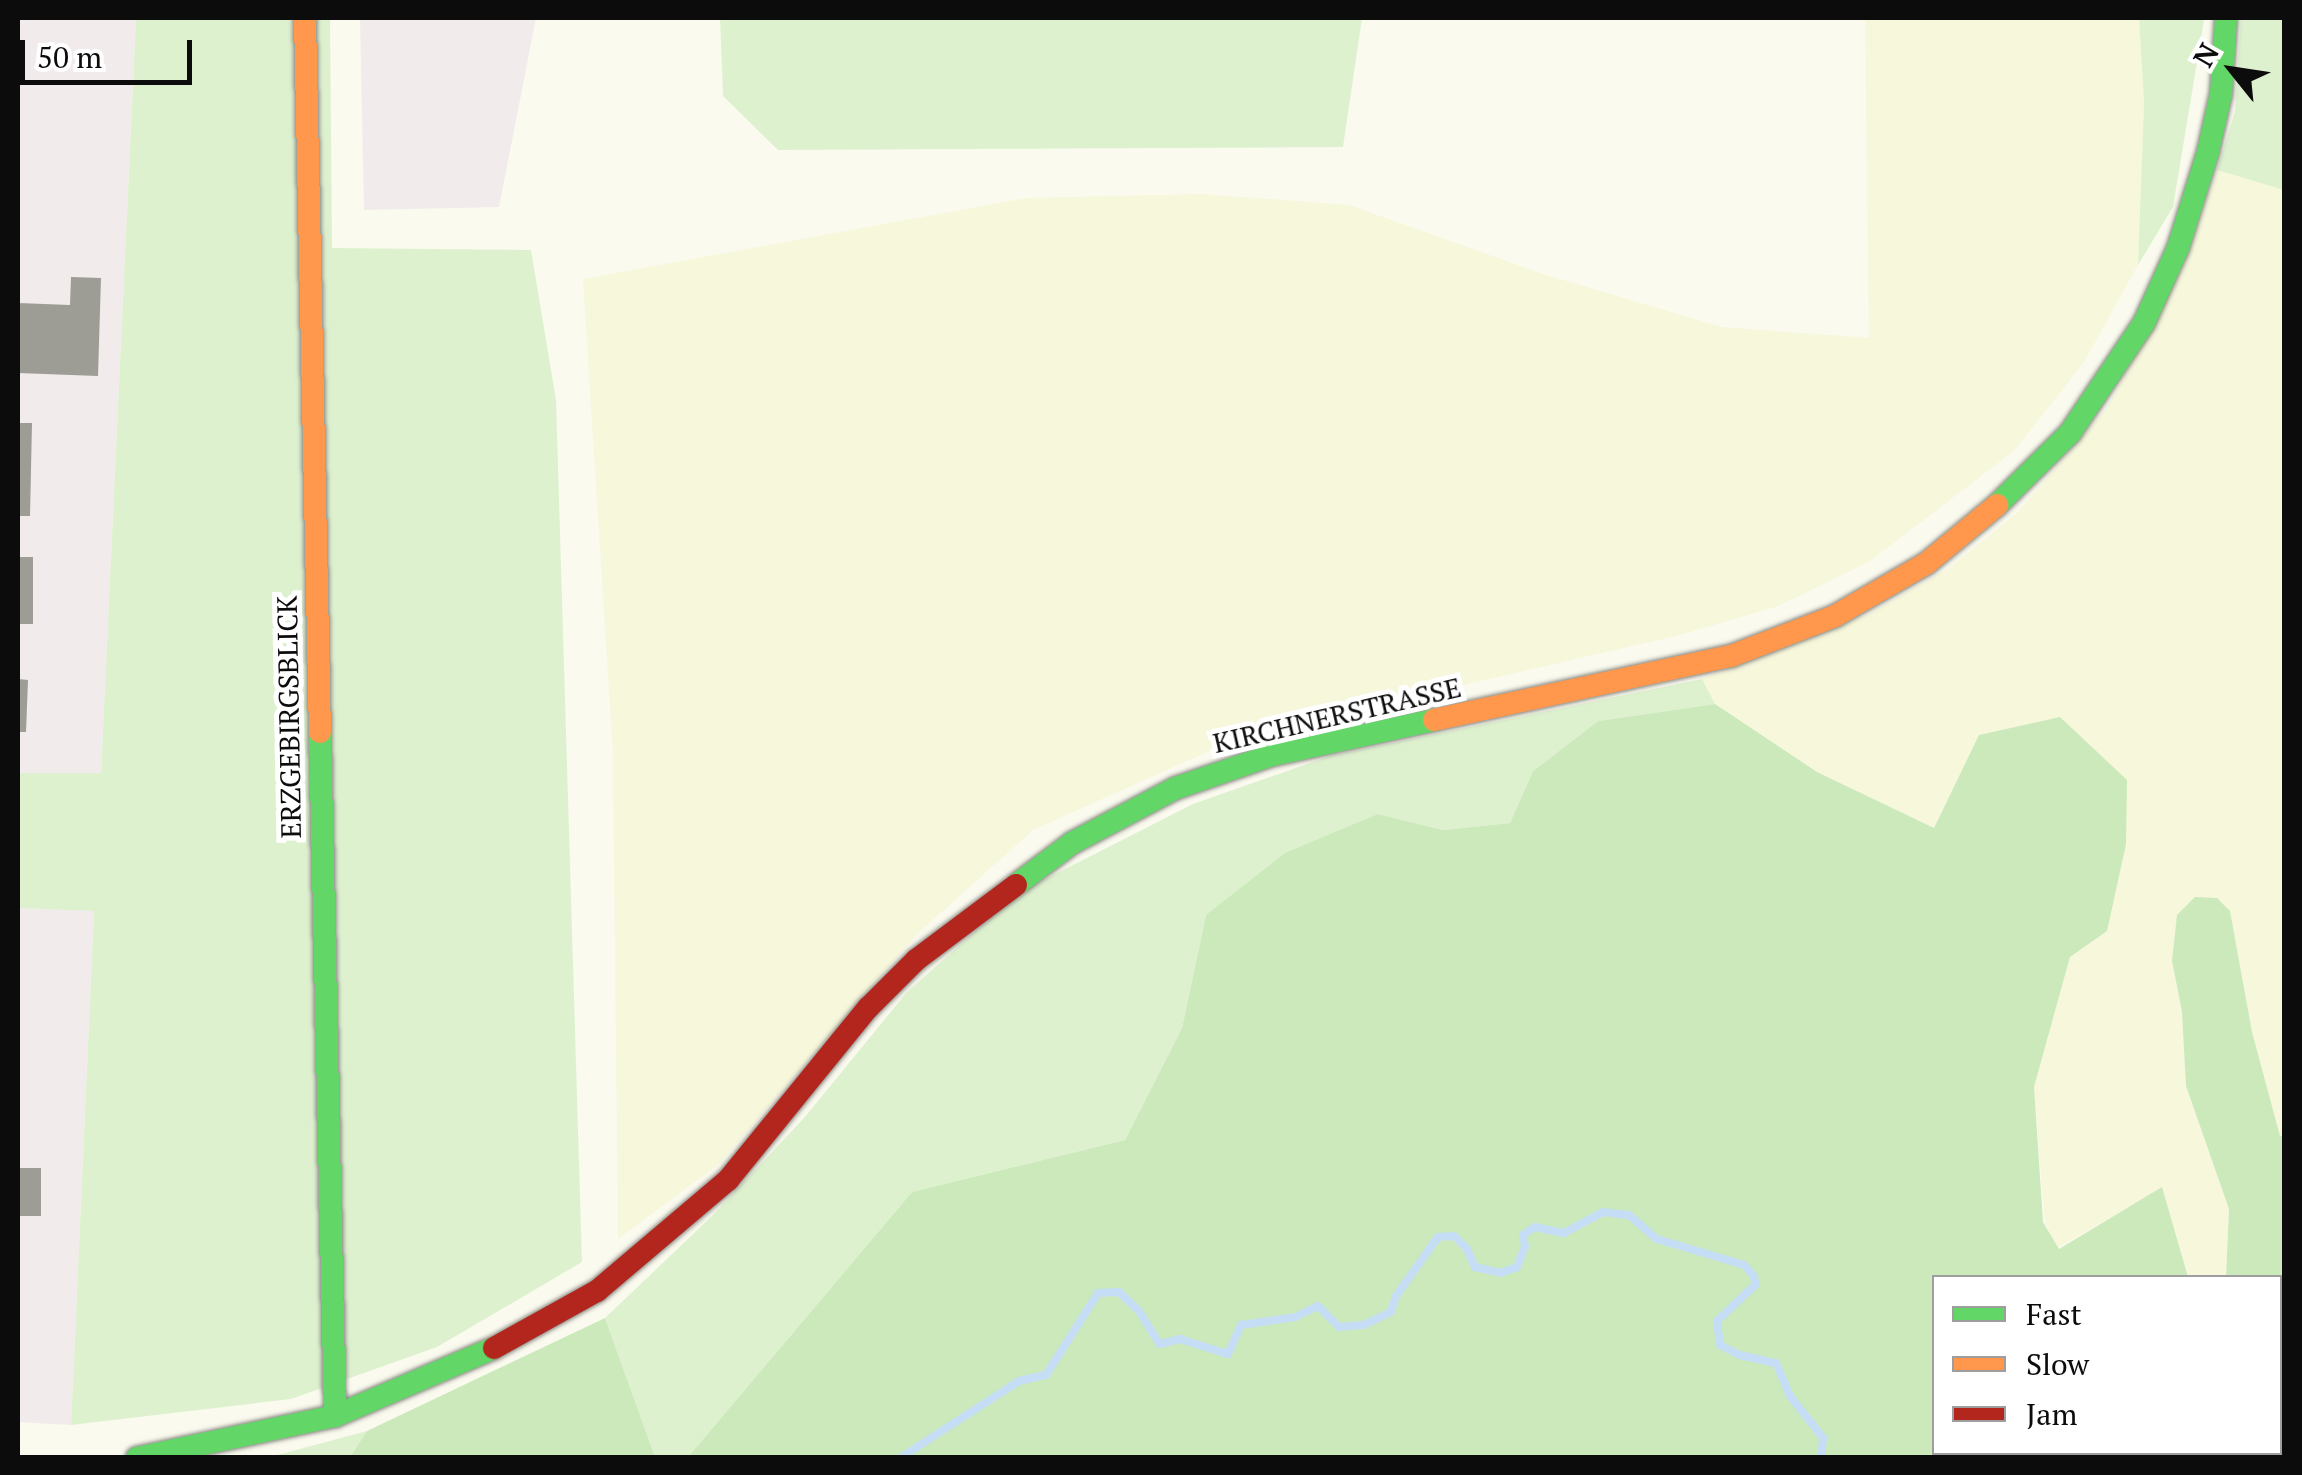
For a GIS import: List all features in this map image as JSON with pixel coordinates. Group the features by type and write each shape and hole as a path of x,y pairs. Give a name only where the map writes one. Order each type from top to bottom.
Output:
{"street":[{"name":"ERZGEBIRGSBLICK","path":"305,18 335,1416"},
{"name":"KIRCHNERSTRASSE","path":"138,1458 183,1452 335,1416 479,1356 597,1290 728,1180 868,1008 916,960 1023,876 1088,834 1176,788 1272,755 1731,656 1836,616 1928,563 2026,481 2070,433 2144,323 2178,248 2208,152 2221,94 2226,18"}],"shaded area":[{"path":"18,18 136,18 101,774 18,773"},
{"path":"360,18 536,18 499,207 364,210"},
{"path":"18,908 94,910 71,1425 18,1422"}],"green space":[{"path":"136,18 330,18 332,248 531,250 556,400 582,1262 437,1347 291,1399 71,1425 94,911 18,908 18,773 101,773"},
{"path":"720,18 1362,18 1343,147 778,150 723,96"},
{"path":"1865,18 2139,18 2144,103 2138,265 2084,362 2015,450 1869,562 1778,606 1680,635 1243,736 1033,830 916,935 718,1165 618,1239 613,754 583,279 1026,198 1202,194 1349,205 1546,275 1722,327 1869,338"},
{"path":"2139,18 2204,20 2173,207 2138,265 2144,103"},
{"path":"2241,18 2284,18 2284,190 2217,170 2235,111"},
{"path":"2217,170 2284,190 2284,1135 2280,1137 2252,1032 2230,911 2172,961 2182,1012 2186,1086 2229,1209 2226,1275 2187,1275 2162,1188 2057,1248 2045,1223 2034,1087 2070,957 2107,930 2059,717 1979,735 1934,828 1817,772 1715,704 1702,679 1867,615 1948,569 2017,513 2107,408 2179,275"},
{"path":"1702,679 1715,704 1598,721 1533,771 1510,823 1443,830 1378,814 1206,915 1182,1028 1125,1140 912,1192 688,1457 655,1457 605,1318 712,1216 804,1118 907,992 1020,892 1193,804 1330,756"},
{"path":"1715,704 1817,772 1934,828 1979,735 2060,717 2127,780 2126,844 2107,931 2070,957 2034,1087 2043,1222 2059,1249 2162,1187 2187,1275 1932,1275 1932,1455 2282,1455 2282,1368 2284,1457 688,1457 912,1192 1125,1140 1182,1028 1206,915 1285,853 1378,814 1443,830 1510,823 1533,771 1598,721"},
{"path":"2195,897 2217,898 2230,911 2252,1032 2280,1136 2284,1135 2282,1319 2282,1275 2226,1275 2229,1209 2186,1086 2182,1012 2172,961 2177,915"},
{"path":"605,1318 655,1457 350,1457 367,1431"},
{"path":"367,1431 350,1457 270,1457"}],"building":[{"path":"71,277 101,278 98,376 18,373 18,303 70,305"},
{"path":"18,423 32,423 30,516 18,516"},
{"path":"18,557 33,557 33,624 18,624"},
{"path":"18,679 28,680 26,732 18,732"},
{"path":"18,1168 41,1168 41,1216 18,1216"}],"waterway":[{"path":"900,1458 1019,1381 1046,1375 1098,1293 1119,1292 1139,1311 1160,1344 1180,1339 1228,1354 1241,1325 1295,1317 1318,1306 1339,1327 1364,1325 1391,1312 1396,1296 1438,1237 1454,1236 1467,1249 1475,1267 1500,1273 1517,1267 1525,1246 1523,1235 1535,1227 1564,1233 1603,1212 1629,1215 1657,1239 1744,1265 1753,1275 1756,1284 1717,1321 1720,1345 1740,1355 1776,1363 1790,1396 1823,1438 1821,1458"}],"traffic: fast":[{"path":"1997,505 2070,433 2144,323 2178,248 2208,152 2221,94 2226,18"},
{"path":"1016,885 1072,843 1176,788 1272,755 1434,720"},
{"path":"320,732 335,1416"},
{"path":"137,1458 335,1416 494,1348"}],"traffic: slow":[{"path":"305,18 320,732"},
{"path":"1434,720 1731,656 1835,616 1927,563 1997,505"}],"traffic: jam":[{"path":"494,1348 597,1291 728,1180 868,1008 916,960 1016,885"}]}
